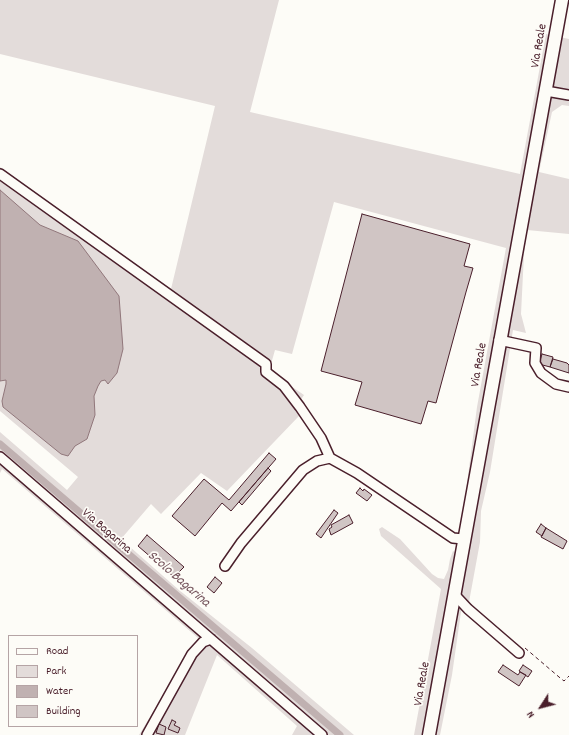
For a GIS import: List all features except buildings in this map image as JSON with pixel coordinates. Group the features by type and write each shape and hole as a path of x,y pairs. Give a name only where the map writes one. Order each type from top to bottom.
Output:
{"main road":[{"name":"Via Reale","path":"428,735 562,0"}],"street":[{"path":"546,91 569,95"},
{"path":"0,174 266,364 266,372 284,386 321,438 330,458 357,473 453,538 463,539"},
{"path":"499,340 536,348 535,363 540,373 556,384 569,388"},
{"name":"Via Bagarina","path":"0,457 322,735"},
{"path":"225,566 241,543 303,470 317,461 330,458"},
{"path":"454,594 468,609 521,649"},
{"path":"147,735 192,654 203,642 211,639"}],"path":[{"path":"521,649 564,681 569,676"}],"green space":[{"path":"0,0 279,0 250,112 520,174 546,34 569,39 569,106 562,105 552,112 539,172 569,179 569,234 527,230 524,254 521,314 526,333 513,330 490,472 481,511 480,542 469,602 463,598 452,675 440,735 414,735 441,589 381,536 379,529 382,527 400,539 432,574 438,578 444,579 453,551 455,552 463,514 477,407 506,248 334,202 292,354 275,350 269,371 304,395 300,401 299,416 227,491 201,473 161,514 151,504 121,539 179,590 252,648 354,735 292,735 297,726 217,655 185,735 139,735 198,638 2,469 0,473 0,432 67,490 78,477 0,411 0,167 171,289 215,106 0,54"}],"water":[{"path":"0,190 40,225 78,241 119,296 123,349 117,373 108,384 105,380 101,381 98,386 94,396 95,415 87,439 75,446 68,456 61,454 3,407 2,401 6,380 0,381"}],"waterway":[{"name":"Scolo Bagarina","path":"0,444 340,735"}]}
